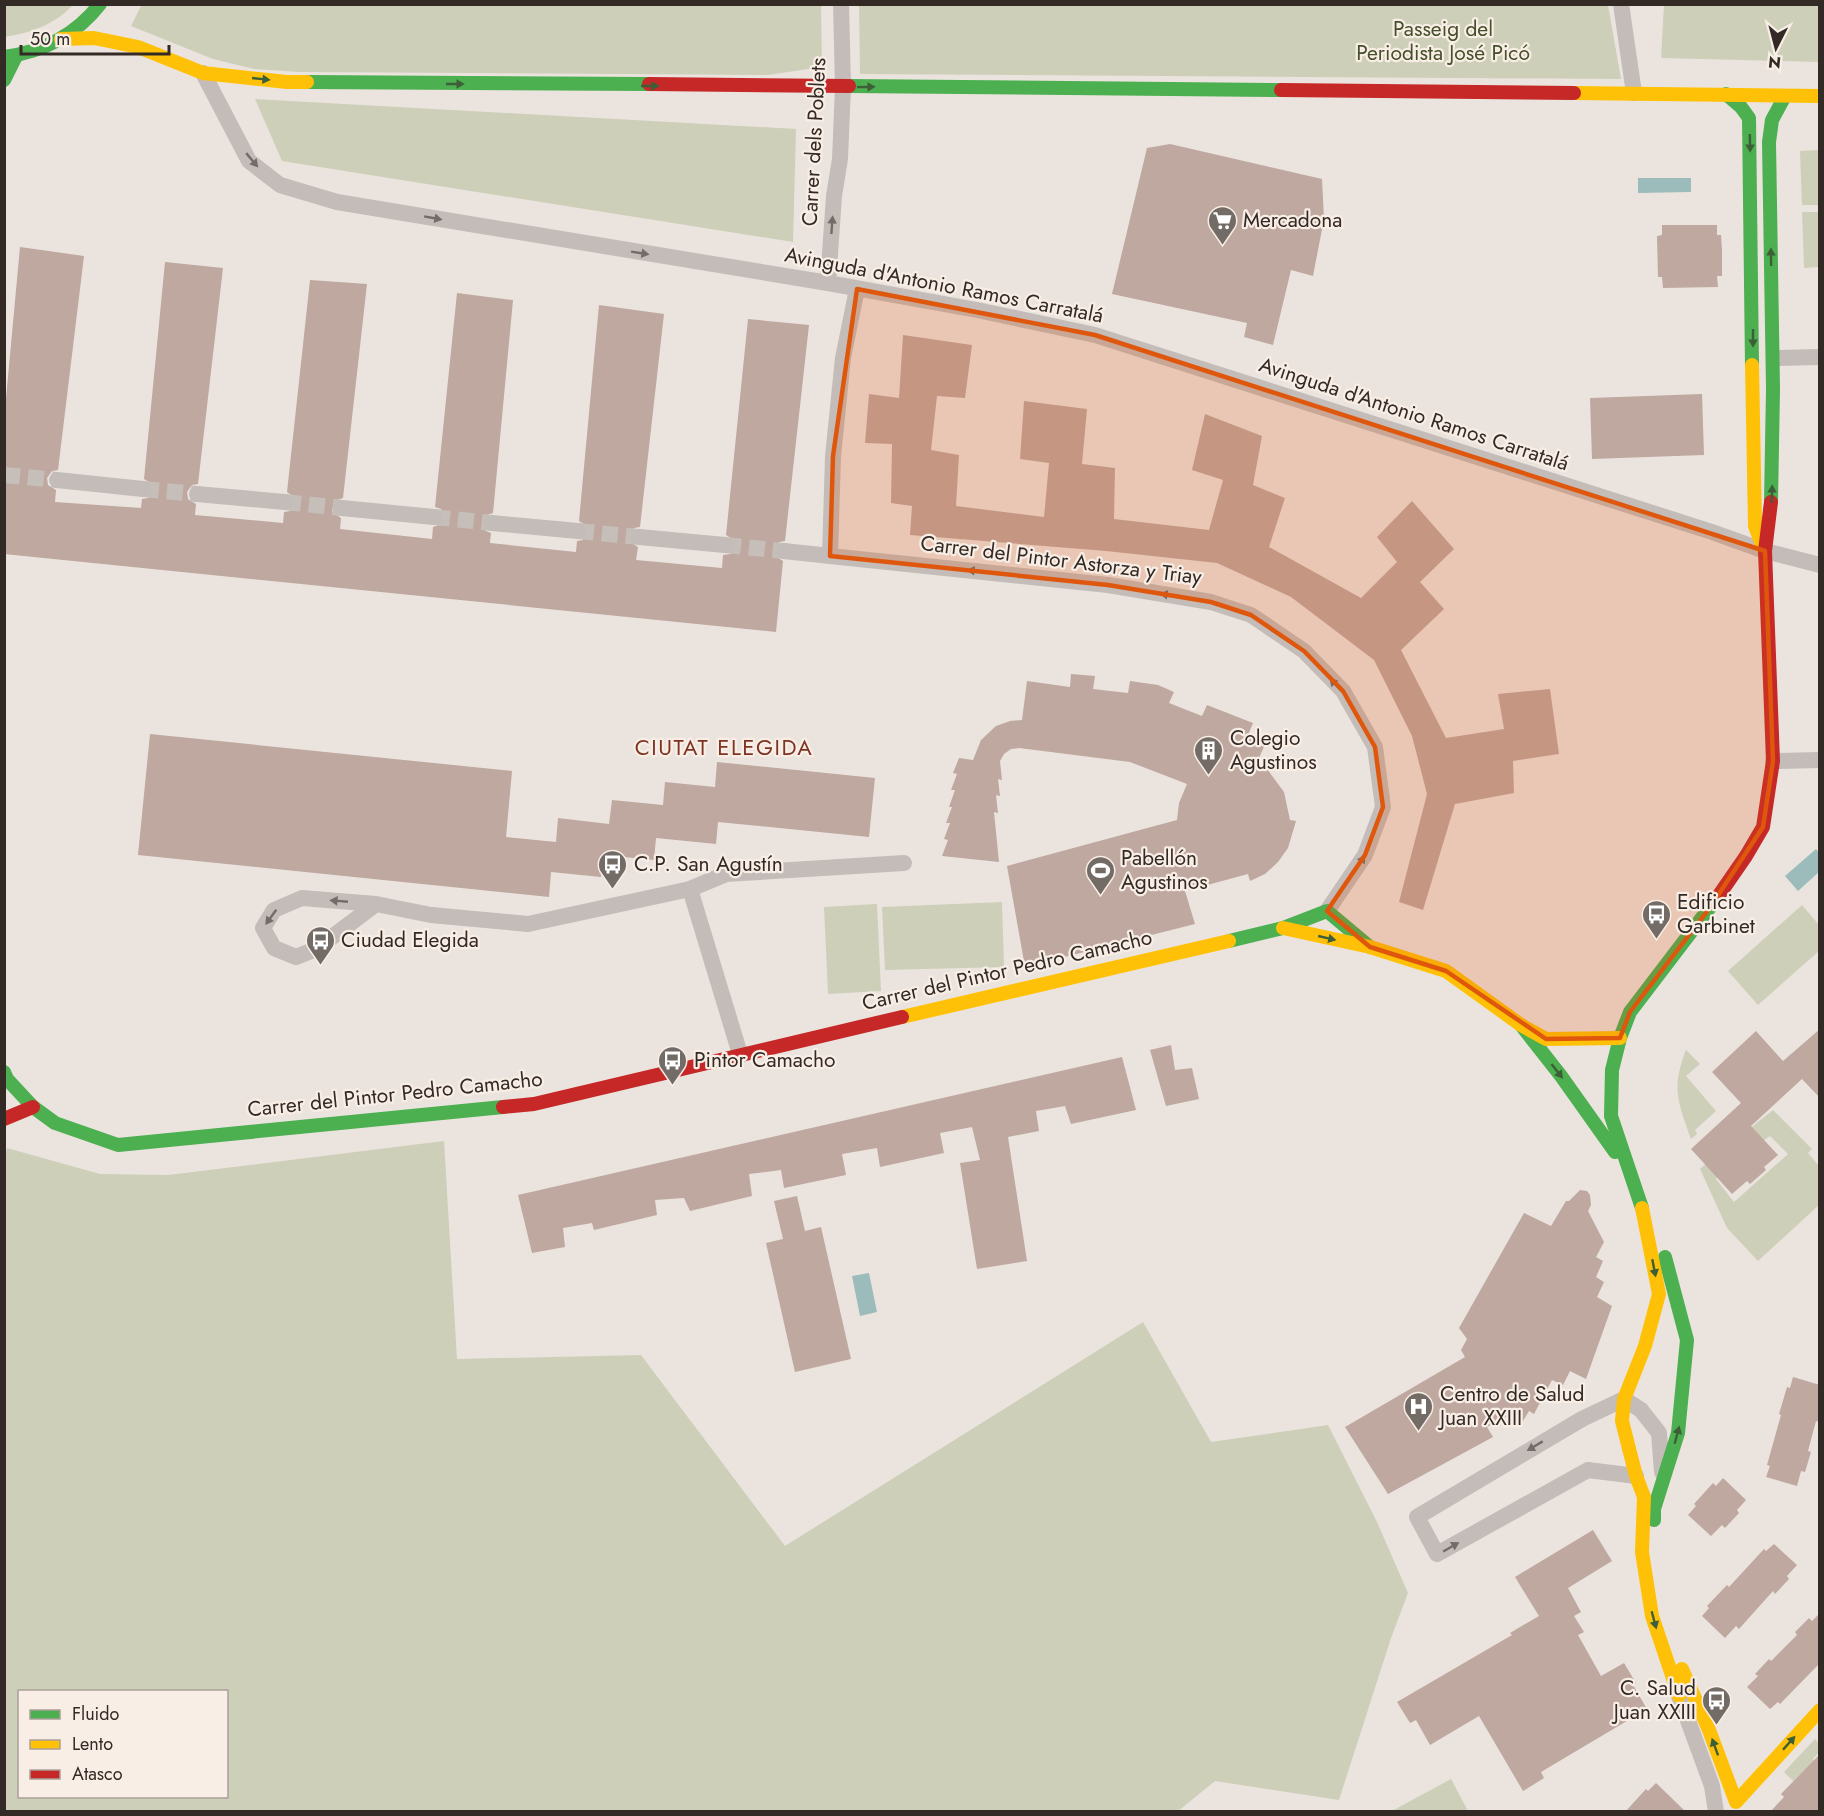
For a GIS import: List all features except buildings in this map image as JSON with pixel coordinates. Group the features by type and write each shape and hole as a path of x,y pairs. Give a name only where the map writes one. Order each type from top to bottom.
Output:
{"street":[{"path":"4,80 10,57 62,39 91,18 100,4"},
{"name":"Carrer dels Poblets","path":"828,283 834,196 840,159 843,87 841,4"},
{"path":"1621,4 1634,93"},
{"path":"62,39 94,38 138,47 202,73 287,82 1820,96"},
{"name":"Avinguda d'Antonio Ramos Carratalá","path":"202,73 249,161 280,185 337,202 828,283 977,310 1095,335 1712,532 1765,551 1820,565"},
{"path":"1726,94 1741,107 1749,118 1754,499 1755,526 1765,551"},
{"path":"1716,1812 1712,1786 1652,1616 1642,1552 1644,1497 1636,1476 1622,1421 1624,1399 1645,1346 1659,1293 1643,1210 1611,1116 1612,1070 1620,1038 1630,1012 1709,909 1746,856 1762,827 1773,761 1765,551 1772,507 1774,358 1769,142 1772,120 1785,96"},
{"path":"830,556 834,448 843,358 857,289"},
{"path":"1774,358 1820,357"},
{"path":"57,480 143,489"},
{"path":"197,494 285,502"},
{"path":"342,508 434,517"},
{"path":"492,523 578,531"},
{"path":"639,537 724,545"},
{"name":"Carrer del Pintor Astorza y Triay","path":"784,551 1108,585 1211,602 1251,615 1304,651 1343,692 1375,747 1383,807 1365,855 1327,911"},
{"path":"1773,761 1820,760"},
{"path":"376,904 316,949 296,957 274,948 263,928 274,910 302,898 376,904 431,915 528,924 690,889 726,874 904,863"},
{"path":"690,889 740,1054"},
{"path":"1283,928 1327,911 1370,948"},
{"path":"1283,928 1370,948 1446,971 1521,1025 1546,1039 1620,1038"},
{"name":"Carrer del Pintor Pedro Camacho","path":"4,1072 7,1079 33,1107 55,1123 118,1145 534,1104 1283,928"},
{"path":"1521,1025 1613,1147 1660,1242 1687,1340 1678,1433 1654,1509 1656,1581 1678,1660 1709,1730 1736,1807 1820,1710"},
{"path":"4,1119 33,1107"},
{"path":"1624,1399 1572,1424 1417,1517 1437,1554 1588,1470 1636,1476"},
{"path":"1624,1399 1641,1410 1659,1433 1662,1479"}],"highlighted area":[{"path":"857,289 1095,335 1765,551 1773,761 1763,827 1709,909 1630,1012 1620,1038 1546,1039 1446,971 1370,947 1327,911 1365,855 1383,807 1375,747 1343,691 1304,651 1251,615 1211,602 1108,585 830,556 833,456"}],"green space":[{"path":"5,4 73,5 58,18 42,27 5,37"},
{"path":"142,4 821,5 822,67 768,75 300,72 254,69 213,59 131,26"},
{"name":"Passeig del Periodista José Picó","path":"859,5 1608,5 1621,79 860,74"},
{"path":"1664,5 1819,5 1819,62 1661,58"},
{"path":"255,99 796,129 793,242 282,161"},
{"path":"1819,150 1819,205 1802,205 1800,151"},
{"path":"1802,212 1819,212 1819,267 1804,268"},
{"path":"1002,902 1004,967 885,970 882,907"},
{"path":"877,904 881,991 828,994 824,907"},
{"path":"1802,905 1819,925 1819,951 1758,1005 1728,971"},
{"path":"1686,1050 1700,1064 1686,1076 1716,1111 1695,1130 1697,1134 1691,1139 1678,1095 1681,1063"},
{"path":"1773,1110 1812,1149 1808,1153 1819,1166 1819,1205 1758,1261 1727,1228 1700,1169 1715,1156 1728,1169 1716,1179 1734,1202 1788,1154 1770,1136 1760,1143 1748,1130"},
{"path":"444,1141 457,1359 641,1355 785,1546 1143,1322 1211,1442 1328,1425 1377,1522 1408,1593 1391,1638 1339,1800 1215,1781 1177,1812 5,1811 4,1161 7,1148 100,1174 168,1175"},
{"path":"1815,1739 1819,1743 1819,1752 1813,1759 1814,1761 1793,1781 1784,1772"},
{"path":"1451,1779 1468,1811 1392,1811"}],"water":[{"path":"1638,178 1691,178 1691,192 1638,193"},
{"path":"1816,849 1819,853 1819,872 1798,891 1785,876"},
{"path":"869,1273 877,1312 860,1316 852,1276"}],"tunnel":[{"path":"4,475 57,480"},
{"path":"143,489 197,494"},
{"path":"285,502 342,508"},
{"path":"434,517 492,523"},
{"path":"578,531 639,537"},
{"path":"725,545 784,551"}],"traffic: fast":[{"path":"4,57 32,51 57,40 80,25 100,4"},
{"path":"4,80 16,56"},
{"path":"307,82 649,84"},
{"path":"849,86 1281,90"},
{"path":"1726,94 1741,107 1749,118 1752,365"},
{"path":"1771,502 1773,389 1769,142 1772,120 1785,96"},
{"path":"1642,1208 1611,1116 1612,1070 1620,1038 1630,1012 1717,898"},
{"path":"1229,941 1283,928 1327,911 1370,947"},
{"path":"1521,1025 1561,1076 1615,1152"},
{"path":"4,1072 7,1079 33,1107 55,1123 118,1145 503,1107"},
{"path":"1654,1520 1654,1509 1678,1433 1687,1340 1665,1257"}],"traffic: slow":[{"path":"61,39 94,38 138,47 203,73 307,82"},
{"path":"1574,93 1820,96"},
{"path":"1752,365 1755,526 1764,550"},
{"path":"1283,928 1370,947 1446,971 1521,1025 1546,1039 1620,1038"},
{"path":"902,1017 1229,941"},
{"path":"1642,1208 1659,1294 1645,1346 1624,1399 1622,1421 1636,1476 1644,1497 1642,1552 1652,1616 1679,1696"},
{"path":"1682,1669 1709,1730 1736,1802 1820,1710"}],"traffic: jam":[{"path":"649,84 849,86"},
{"path":"1281,90 1574,93"},
{"path":"1717,898 1763,827 1773,761 1765,551 1771,502"},
{"path":"503,1107 534,1104 902,1017"},
{"path":"4,1119 33,1107"}],"place":[{"name":"Mercadona","path":"1222,246"},
{"name":"Colegio Agustinos","path":"1209,776"},
{"name":"C.P. San Agustín","path":"613,890"},
{"name":"Pabellón Agustinos","path":"1100,896"},
{"name":"Edificio Garbinet","path":"1656,940"},
{"name":"Ciudad Elegida","path":"320,966"},
{"name":"Pintor Camacho","path":"673,1086"},
{"name":"Centro de Salud Juan XXIII","path":"1419,1432"},
{"name":"C. Salud Juan XXIII","path":"1717,1726"}],"district":[{"name":"CIUTAT ELEGIDA","path":"724,747"}]}
